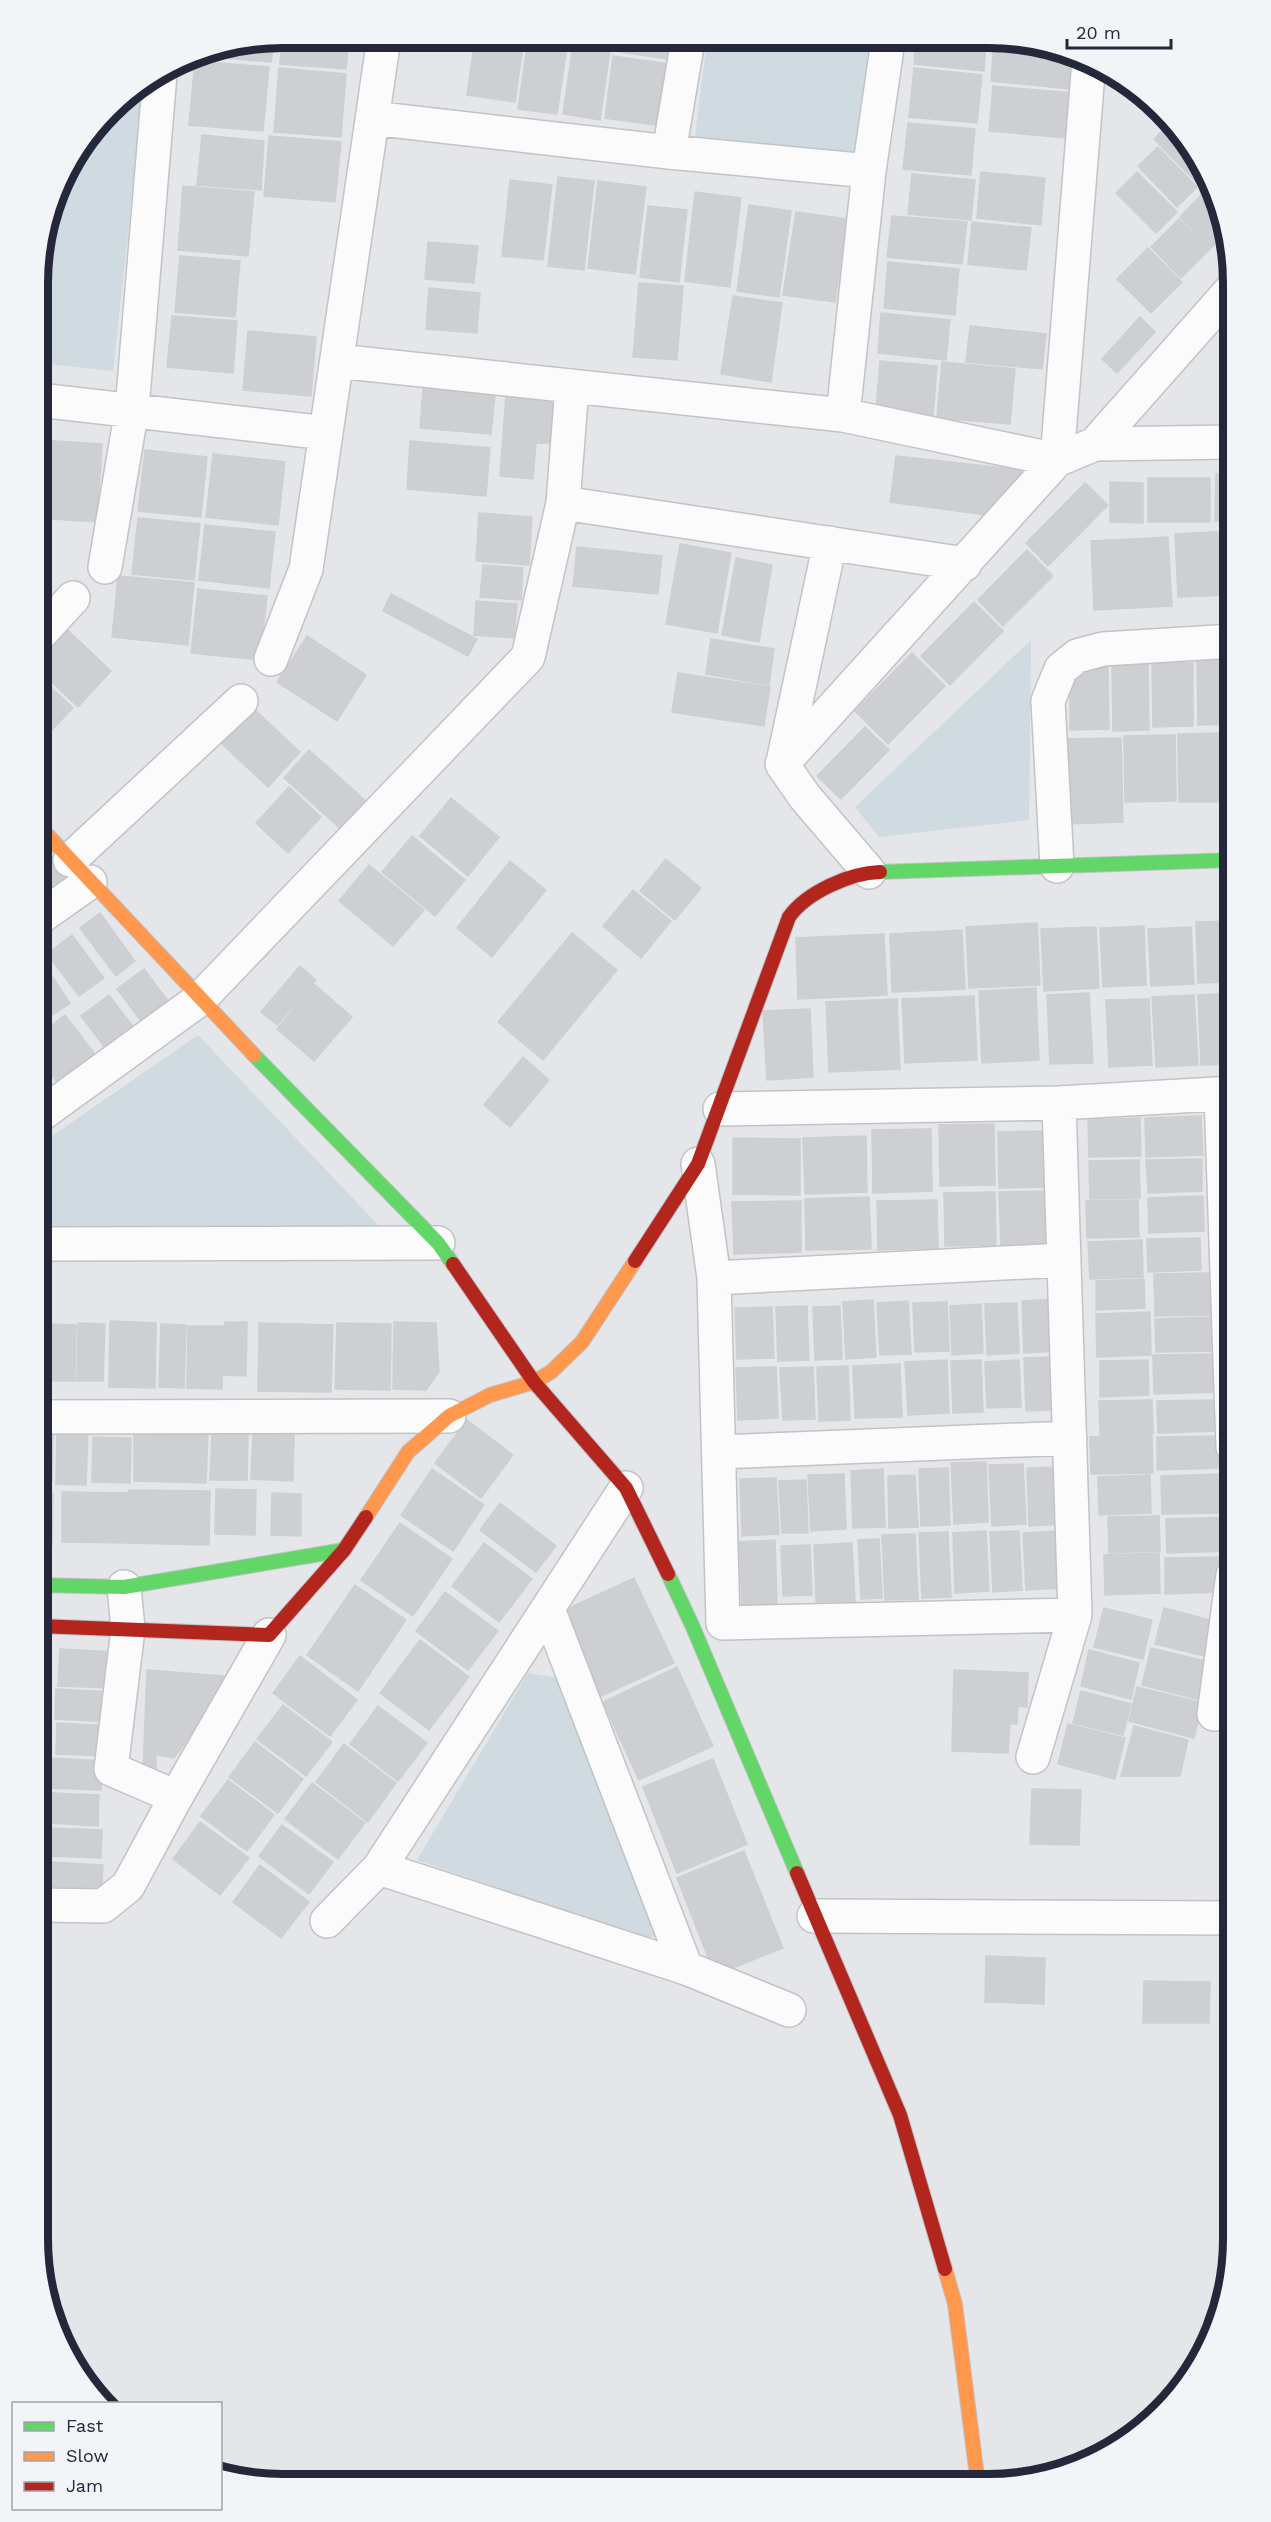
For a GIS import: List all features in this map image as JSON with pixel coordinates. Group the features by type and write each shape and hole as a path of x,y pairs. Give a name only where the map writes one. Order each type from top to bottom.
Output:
{"street":[{"path":"272,659 306,569 382,48"},
{"path":"669,152 687,48"},
{"path":"843,415 869,171 887,48"},
{"path":"1057,460 1088,70"},
{"path":"105,567 132,409 159,83"},
{"path":"372,118 669,152 869,171"},
{"path":"1095,444 1223,299"},
{"path":"337,361 843,415 1057,460"},
{"path":"48,1109 200,999 528,657 563,503 572,386"},
{"path":"48,401 326,433"},
{"path":"782,764 1057,460 1095,444 1223,442"},
{"path":"563,503 965,564"},
{"path":"830,543 782,764 805,797 869,872"},
{"path":"48,624 73,598"},
{"path":"1058,866 1048,701 1062,669 1077,656 1103,649 1223,642"},
{"path":"48,908 241,701"},
{"path":"48,836 200,999 438,1243 534,1382 626,1488 707,1624 814,1916 900,2115 955,2304 977,2474"},
{"path":"48,1905 102,1906 128,1886 269,1635 344,1550 408,1452 449,1416 489,1395 534,1382 550,1372 582,1342 698,1164 720,1109 778,940 793,912 810,898 838,882 869,872 1223,861"},
{"path":"720,1109 1059,1103 1223,1093"},
{"path":"1033,1757 1075,1615 1059,1103"},
{"path":"698,1164 714,1278 719,1452 707,1624"},
{"path":"48,1244 438,1243"},
{"path":"714,1278 1063,1260"},
{"path":"48,1417 449,1416"},
{"path":"719,1452 1070,1438"},
{"path":"327,1921 379,1868 626,1488"},
{"path":"48,1585 124,1587 344,1550"},
{"path":"124,1587 128,1629 111,1769 176,1797"},
{"path":"548,1609 686,1968"},
{"path":"707,1624 1075,1615"},
{"path":"48,1626 269,1635"},
{"path":"1214,1714 1223,1648"},
{"path":"379,1868 686,1968 789,2010"},
{"path":"814,1916 1223,1918"}],"shaded area":[{"path":"706,48 869,48 855,158 695,138"},
{"path":"143,95 113,371 48,364 50,252 60,207 79,166 106,128"},
{"path":"1031,640 1029,820 879,837 855,807"},
{"path":"198,1035 380,1227 48,1230 48,1139"},
{"path":"528,1673 560,1678 657,1933 647,1940 417,1860"}],"building":[{"path":"281,48 348,48 346,69 280,64"},
{"path":"474,48 523,48 515,102 467,95"},
{"path":"527,48 567,48 557,114 518,109"},
{"path":"573,48 610,51 600,120 563,114"},
{"path":"622,48 677,48 675,60 621,52"},
{"path":"915,48 986,48 984,71 914,64"},
{"path":"994,48 1019,50 1072,64 1070,89 991,81"},
{"path":"273,49 271,62 217,57 252,50"},
{"path":"613,56 669,64 661,126 605,118"},
{"path":"203,62 269,67 263,131 189,125 195,65"},
{"path":"279,68 346,74 341,137 274,132"},
{"path":"914,68 982,75 977,123 909,117"},
{"path":"993,86 1072,93 1068,138 989,131"},
{"path":"908,123 975,129 971,175 903,169"},
{"path":"1165,128 1199,179 1196,182 1154,139"},
{"path":"202,135 264,141 261,190 197,185"},
{"path":"269,136 341,142 335,202 264,196"},
{"path":"1158,147 1197,187 1177,207 1138,166"},
{"path":"981,172 1045,178 1041,225 977,218"},
{"path":"1137,172 1177,212 1156,233 1116,193"},
{"path":"912,174 975,180 971,220 908,214"},
{"path":"558,177 594,181 584,270 548,266"},
{"path":"510,180 552,185 543,260 502,256"},
{"path":"598,181 646,187 635,274 588,268"},
{"path":"183,186 254,192 248,256 178,250"},
{"path":"695,192 741,198 730,287 685,281"},
{"path":"1204,192 1211,207 1219,240 1211,248 1180,217"},
{"path":"749,205 791,211 779,297 737,291"},
{"path":"648,206 687,210 679,282 640,277"},
{"path":"796,212 847,219 835,302 783,295"},
{"path":"892,216 967,222 962,264 887,257"},
{"path":"1179,219 1210,249 1181,278 1151,247"},
{"path":"972,222 1031,228 1026,270 968,264"},
{"path":"428,242 478,246 474,283 425,279"},
{"path":"1148,248 1182,282 1151,313 1117,279"},
{"path":"180,256 240,261 235,317 175,312"},
{"path":"888,262 959,269 955,315 884,308"},
{"path":"639,283 683,286 677,360 633,357"},
{"path":"429,288 480,293 477,333 426,329"},
{"path":"733,296 782,303 771,382 721,374"},
{"path":"881,313 950,320 946,360 878,353"},
{"path":"172,316 237,321 233,373 167,367"},
{"path":"1140,317 1155,332 1117,373 1102,359"},
{"path":"970,326 1046,334 1042,369 966,362"},
{"path":"248,331 316,337 311,396 243,390"},
{"path":"880,361 937,366 933,416 876,411"},
{"path":"942,362 1015,369 1010,424 937,418"},
{"path":"423,389 495,395 491,434 420,428"},
{"path":"506,394 554,398 551,443 536,443 533,479 500,476"},
{"path":"48,441 102,444 97,522 48,519"},
{"path":"410,441 490,448 486,496 407,489"},
{"path":"145,450 207,457 201,517 138,511"},
{"path":"213,454 285,462 278,525 206,517"},
{"path":"896,456 1023,470 986,515 890,502"},
{"path":"1216,474 1223,474 1223,521 1215,521"},
{"path":"1148,478 1210,478 1210,522 1148,522"},
{"path":"1110,482 1143,483 1143,523 1110,522"},
{"path":"1085,483 1108,505 1048,566 1026,543"},
{"path":"479,513 532,517 529,565 476,561"},
{"path":"138,518 200,524 194,580 132,574"},
{"path":"205,525 275,532 269,588 199,580"},
{"path":"1223,532 1223,595 1178,597 1175,534"},
{"path":"1168,537 1172,606 1094,610 1091,541"},
{"path":"680,544 731,553 717,633 666,624"},
{"path":"577,547 662,556 658,594 573,586"},
{"path":"1027,550 1053,576 1003,626 978,600"},
{"path":"736,558 772,565 759,642 722,635"},
{"path":"483,565 523,568 521,600 480,597"},
{"path":"118,576 194,583 188,645 112,637"},
{"path":"198,589 267,596 260,660 191,653"},
{"path":"391,594 477,639 468,656 383,611"},
{"path":"476,601 517,604 514,638 474,635"},
{"path":"974,602 1003,631 950,685 921,656"},
{"path":"56,619 111,671 78,707 48,679 48,627"},
{"path":"307,636 366,675 337,721 277,682"},
{"path":"711,639 774,649 769,685 706,674"},
{"path":"912,653 945,686 888,744 855,711"},
{"path":"1197,659 1223,659 1223,724 1198,725"},
{"path":"1112,663 1148,663 1149,730 1113,731"},
{"path":"1152,663 1193,663 1193,726 1153,727"},
{"path":"1108,667 1109,729 1070,730 1070,668"},
{"path":"678,673 770,687 764,726 672,712"},
{"path":"48,684 73,708 48,734"},
{"path":"254,709 300,752 268,787 222,744"},
{"path":"865,727 889,750 841,799 817,776"},
{"path":"1220,733 1221,802 1179,802 1178,734"},
{"path":"1175,735 1176,801 1125,802 1124,736"},
{"path":"1121,738 1123,822 1066,824 1065,739"},
{"path":"309,750 367,802 342,830 284,778"},
{"path":"289,787 321,817 288,853 256,823"},
{"path":"451,798 499,837 468,876 420,836"},
{"path":"412,836 465,880 435,916 382,872"},
{"path":"48,851 74,886 48,906"},
{"path":"666,859 701,888 675,920 640,891"},
{"path":"510,861 546,890 492,957 457,928"},
{"path":"369,865 424,910 393,946 339,901"},
{"path":"633,890 671,921 641,958 603,926"},
{"path":"100,913 135,961 116,976 80,928"},
{"path":"1223,921 1223,982 1198,983 1196,922"},
{"path":"1037,923 1040,985 969,988 966,927"},
{"path":"1144,926 1146,985 1103,987 1100,928"},
{"path":"1096,927 1099,988 1044,991 1041,929"},
{"path":"1191,927 1194,984 1151,986 1148,929"},
{"path":"962,930 965,989 892,992 890,934"},
{"path":"572,933 617,970 543,1060 498,1022"},
{"path":"884,934 887,995 798,999 796,938"},
{"path":"72,935 104,978 79,996 48,953"},
{"path":"300,966 316,980 277,1025 261,1012"},
{"path":"144,969 174,1009 147,1029 117,989"},
{"path":"48,970 70,1003 48,1018"},
{"path":"314,984 352,1017 314,1061 277,1029"},
{"path":"1036,988 1039,1060 982,1063 979,991"},
{"path":"1089,993 1093,1063 1050,1064 1047,995"},
{"path":"1223,994 1223,1064 1201,1065 1198,995"},
{"path":"109,995 140,1036 112,1057 81,1016"},
{"path":"1194,995 1198,1065 1156,1067 1152,997"},
{"path":"974,996 977,1060 905,1063 902,999"},
{"path":"897,999 900,1069 829,1072 826,1002"},
{"path":"1149,999 1152,1065 1109,1067 1106,1000"},
{"path":"810,1009 813,1077 767,1080 763,1011"},
{"path":"65,1015 95,1054 57,1082 48,1070 48,1028"},
{"path":"523,1057 549,1080 510,1127 484,1105"},
{"path":"48,1084 53,1091 48,1095"},
{"path":"1201,1116 1203,1155 1146,1157 1145,1118"},
{"path":"1140,1118 1141,1156 1089,1157 1088,1120"},
{"path":"994,1124 995,1185 940,1186 939,1125"},
{"path":"931,1129 932,1191 873,1193 872,1130"},
{"path":"1045,1131 1046,1187 999,1188 998,1132"},
{"path":"866,1136 867,1192 805,1194 803,1138"},
{"path":"733,1138 800,1139 800,1195 733,1194"},
{"path":"1202,1159 1202,1191 1148,1193 1146,1160"},
{"path":"1139,1160 1140,1198 1090,1199 1089,1161"},
{"path":"1048,1191 1049,1247 1001,1249 999,1192"},
{"path":"995,1192 996,1245 945,1246 944,1193"},
{"path":"1203,1196 1204,1231 1149,1233 1148,1198"},
{"path":"869,1197 871,1249 806,1250 805,1199"},
{"path":"937,1200 938,1248 878,1250 877,1201"},
{"path":"1138,1200 1139,1237 1087,1238 1086,1201"},
{"path":"801,1201 801,1252 734,1254 732,1202"},
{"path":"1200,1238 1201,1270 1148,1272 1147,1239"},
{"path":"1142,1240 1143,1277 1090,1279 1088,1242"},
{"path":"1210,1273 1211,1315 1155,1316 1154,1274"},
{"path":"1144,1279 1145,1308 1096,1310 1096,1281"},
{"path":"1056,1299 1058,1351 1024,1353 1022,1301"},
{"path":"873,1300 876,1357 846,1359 843,1302"},
{"path":"908,1301 911,1354 880,1355 877,1303"},
{"path":"947,1302 949,1351 915,1352 913,1303"},
{"path":"1017,1303 1019,1353 987,1355 985,1304"},
{"path":"981,1304 983,1353 952,1355 950,1306"},
{"path":"807,1306 809,1360 778,1361 776,1307"},
{"path":"840,1306 842,1359 815,1360 813,1307"},
{"path":"772,1307 774,1358 737,1359 735,1308"},
{"path":"1150,1312 1151,1355 1097,1357 1096,1314"},
{"path":"1214,1317 1215,1351 1156,1352 1155,1319"},
{"path":"110,1321 156,1323 155,1388 109,1387"},
{"path":"225,1322 247,1322 246,1376 224,1375"},
{"path":"394,1322 436,1323 439,1372 426,1390 393,1389"},
{"path":"78,1323 105,1324 103,1381 77,1381"},
{"path":"259,1323 333,1325 331,1392 258,1391"},
{"path":"337,1323 391,1324 390,1390 335,1389"},
{"path":"49,1324 76,1325 75,1381 48,1381"},
{"path":"161,1324 186,1325 184,1388 159,1387"},
{"path":"188,1326 224,1326 222,1389 187,1388"},
{"path":"1217,1354 1218,1392 1154,1394 1153,1355"},
{"path":"1054,1357 1055,1410 1026,1411 1024,1358"},
{"path":"947,1360 949,1413 908,1415 905,1362"},
{"path":"981,1360 983,1412 953,1413 951,1361"},
{"path":"1019,1360 1021,1407 987,1408 985,1362"},
{"path":"1148,1360 1149,1395 1100,1397 1100,1361"},
{"path":"900,1364 902,1417 855,1418 853,1366"},
{"path":"848,1366 850,1420 819,1421 817,1367"},
{"path":"776,1367 778,1418 738,1420 736,1368"},
{"path":"813,1367 815,1419 783,1420 780,1368"},
{"path":"1152,1400 1153,1434 1100,1435 1099,1401"},
{"path":"1221,1400 1222,1431 1158,1433 1157,1401"},
{"path":"467,1420 513,1455 481,1498 435,1463"},
{"path":"57,1430 88,1431 86,1485 56,1484"},
{"path":"134,1430 208,1432 206,1483 134,1481"},
{"path":"212,1432 248,1432 247,1480 210,1480"},
{"path":"253,1432 294,1433 293,1481 251,1479"},
{"path":"48,1434 53,1434 52,1481 48,1481"},
{"path":"1152,1435 1153,1473 1091,1474 1090,1437"},
{"path":"1221,1436 1222,1468 1157,1470 1157,1437"},
{"path":"93,1437 131,1438 130,1483 92,1482"},
{"path":"986,1462 988,1522 954,1524 951,1463"},
{"path":"1023,1464 1026,1524 992,1526 989,1465"},
{"path":"1063,1467 1066,1524 1029,1526 1027,1468"},
{"path":"948,1468 950,1525 921,1526 919,1469"},
{"path":"432,1469 484,1505 453,1551 401,1515"},
{"path":"883,1469 885,1527 853,1528 851,1471"},
{"path":"844,1474 846,1529 811,1531 808,1475"},
{"path":"1222,1474 1223,1513 1162,1514 1161,1476"},
{"path":"915,1475 918,1527 889,1528 888,1476"},
{"path":"1150,1475 1151,1513 1099,1515 1098,1477"},
{"path":"776,1478 779,1534 742,1536 740,1479"},
{"path":"806,1480 808,1533 782,1533 779,1481"},
{"path":"216,1489 256,1490 255,1535 215,1534"},
{"path":"129,1490 210,1491 209,1545 128,1543"},
{"path":"62,1492 129,1493 128,1543 62,1542"},
{"path":"272,1493 301,1494 301,1536 271,1535"},
{"path":"48,1494 53,1494 52,1545 48,1545"},
{"path":"500,1503 556,1546 536,1572 480,1530"},
{"path":"1159,1516 1160,1551 1109,1553 1108,1517"},
{"path":"1223,1517 1223,1551 1167,1553 1166,1519"},
{"path":"400,1523 452,1559 413,1616 361,1580"},
{"path":"986,1531 989,1591 955,1593 953,1533"},
{"path":"1019,1531 1022,1590 993,1592 990,1532"},
{"path":"1059,1531 1062,1588 1026,1590 1023,1533"},
{"path":"948,1532 951,1597 922,1598 919,1533"},
{"path":"915,1534 918,1599 885,1600 882,1535"},
{"path":"879,1539 882,1598 861,1599 858,1540"},
{"path":"775,1540 777,1603 742,1605 739,1542"},
{"path":"484,1543 532,1579 499,1622 452,1586"},
{"path":"852,1543 855,1601 816,1602 814,1545"},
{"path":"810,1545 812,1595 783,1596 781,1546"},
{"path":"1159,1553 1160,1593 1105,1595 1104,1555"},
{"path":"1218,1557 1219,1592 1165,1594 1165,1558"},
{"path":"634,1578 674,1663 597,1698 558,1613"},
{"path":"355,1585 406,1620 358,1691 307,1655"},
{"path":"445,1592 498,1631 468,1670 416,1631"},
{"path":"1104,1608 1152,1620 1143,1659 1094,1647"},
{"path":"1164,1608 1222,1623 1213,1658 1155,1644"},
{"path":"420,1640 469,1677 429,1730 380,1693"},
{"path":"1151,1648 1210,1662 1201,1700 1142,1685"},
{"path":"60,1649 114,1652 112,1688 58,1686"},
{"path":"1089,1650 1139,1663 1131,1699 1081,1686"},
{"path":"300,1656 357,1700 330,1736 273,1693"},
{"path":"677,1667 713,1746 639,1780 603,1702"},
{"path":"147,1670 235,1677 174,1758 156,1755 156,1771 143,1773"},
{"path":"954,1670 1028,1673 1027,1707 1018,1706 1017,1724 1010,1724 1008,1753 952,1751"},
{"path":"1137,1687 1203,1703 1194,1738 1129,1721"},
{"path":"56,1689 113,1692 112,1722 55,1719"},
{"path":"1081,1691 1131,1704 1123,1735 1073,1723"},
{"path":"283,1705 332,1742 306,1776 257,1739"},
{"path":"378,1706 427,1743 398,1781 350,1744"},
{"path":"57,1723 112,1726 111,1756 56,1754"},
{"path":"1068,1724 1125,1738 1115,1779 1058,1764"},
{"path":"1134,1726 1188,1740 1180,1776 1121,1776"},
{"path":"255,1742 303,1779 278,1813 229,1777"},
{"path":"344,1744 396,1783 368,1822 316,1782"},
{"path":"50,1758 103,1761 101,1790 49,1788"},
{"path":"713,1759 747,1844 677,1873 643,1787"},
{"path":"228,1780 274,1815 247,1851 201,1816"},
{"path":"312,1783 365,1823 338,1859 285,1819"},
{"path":"1032,1789 1081,1790 1079,1845 1030,1844"},
{"path":"51,1793 99,1795 98,1826 49,1823"},
{"path":"200,1822 249,1858 220,1895 173,1859"},
{"path":"282,1825 333,1862 309,1894 259,1856"},
{"path":"50,1828 102,1830 101,1858 49,1856"},
{"path":"744,1851 783,1948 715,1975 677,1878"},
{"path":"48,1862 103,1865 101,1900 48,1897"},
{"path":"260,1865 309,1902 281,1938 233,1902"},
{"path":"986,1956 1045,1958 1044,2004 985,2002"},
{"path":"1144,1981 1210,1982 1209,2023 1143,2023"}],"traffic: fast":[{"path":"880,872 1223,860"},
{"path":"254,1055 438,1243 453,1264"},
{"path":"48,1585 124,1587 344,1550"},
{"path":"668,1574 692,1625 797,1873"}],"traffic: slow":[{"path":"48,836 254,1055"},
{"path":"366,1517 408,1452 449,1416 490,1395 534,1382 551,1372 582,1342 635,1261"},
{"path":"945,2269 955,2304 977,2474"}],"traffic: jam":[{"path":"635,1261 698,1164 789,917 807,900 830,886 856,876 880,872"},
{"path":"453,1264 534,1382 626,1488 668,1574"},
{"path":"48,1626 269,1635 344,1550 366,1517"},
{"path":"797,1873 900,2115 945,2269"}]}
